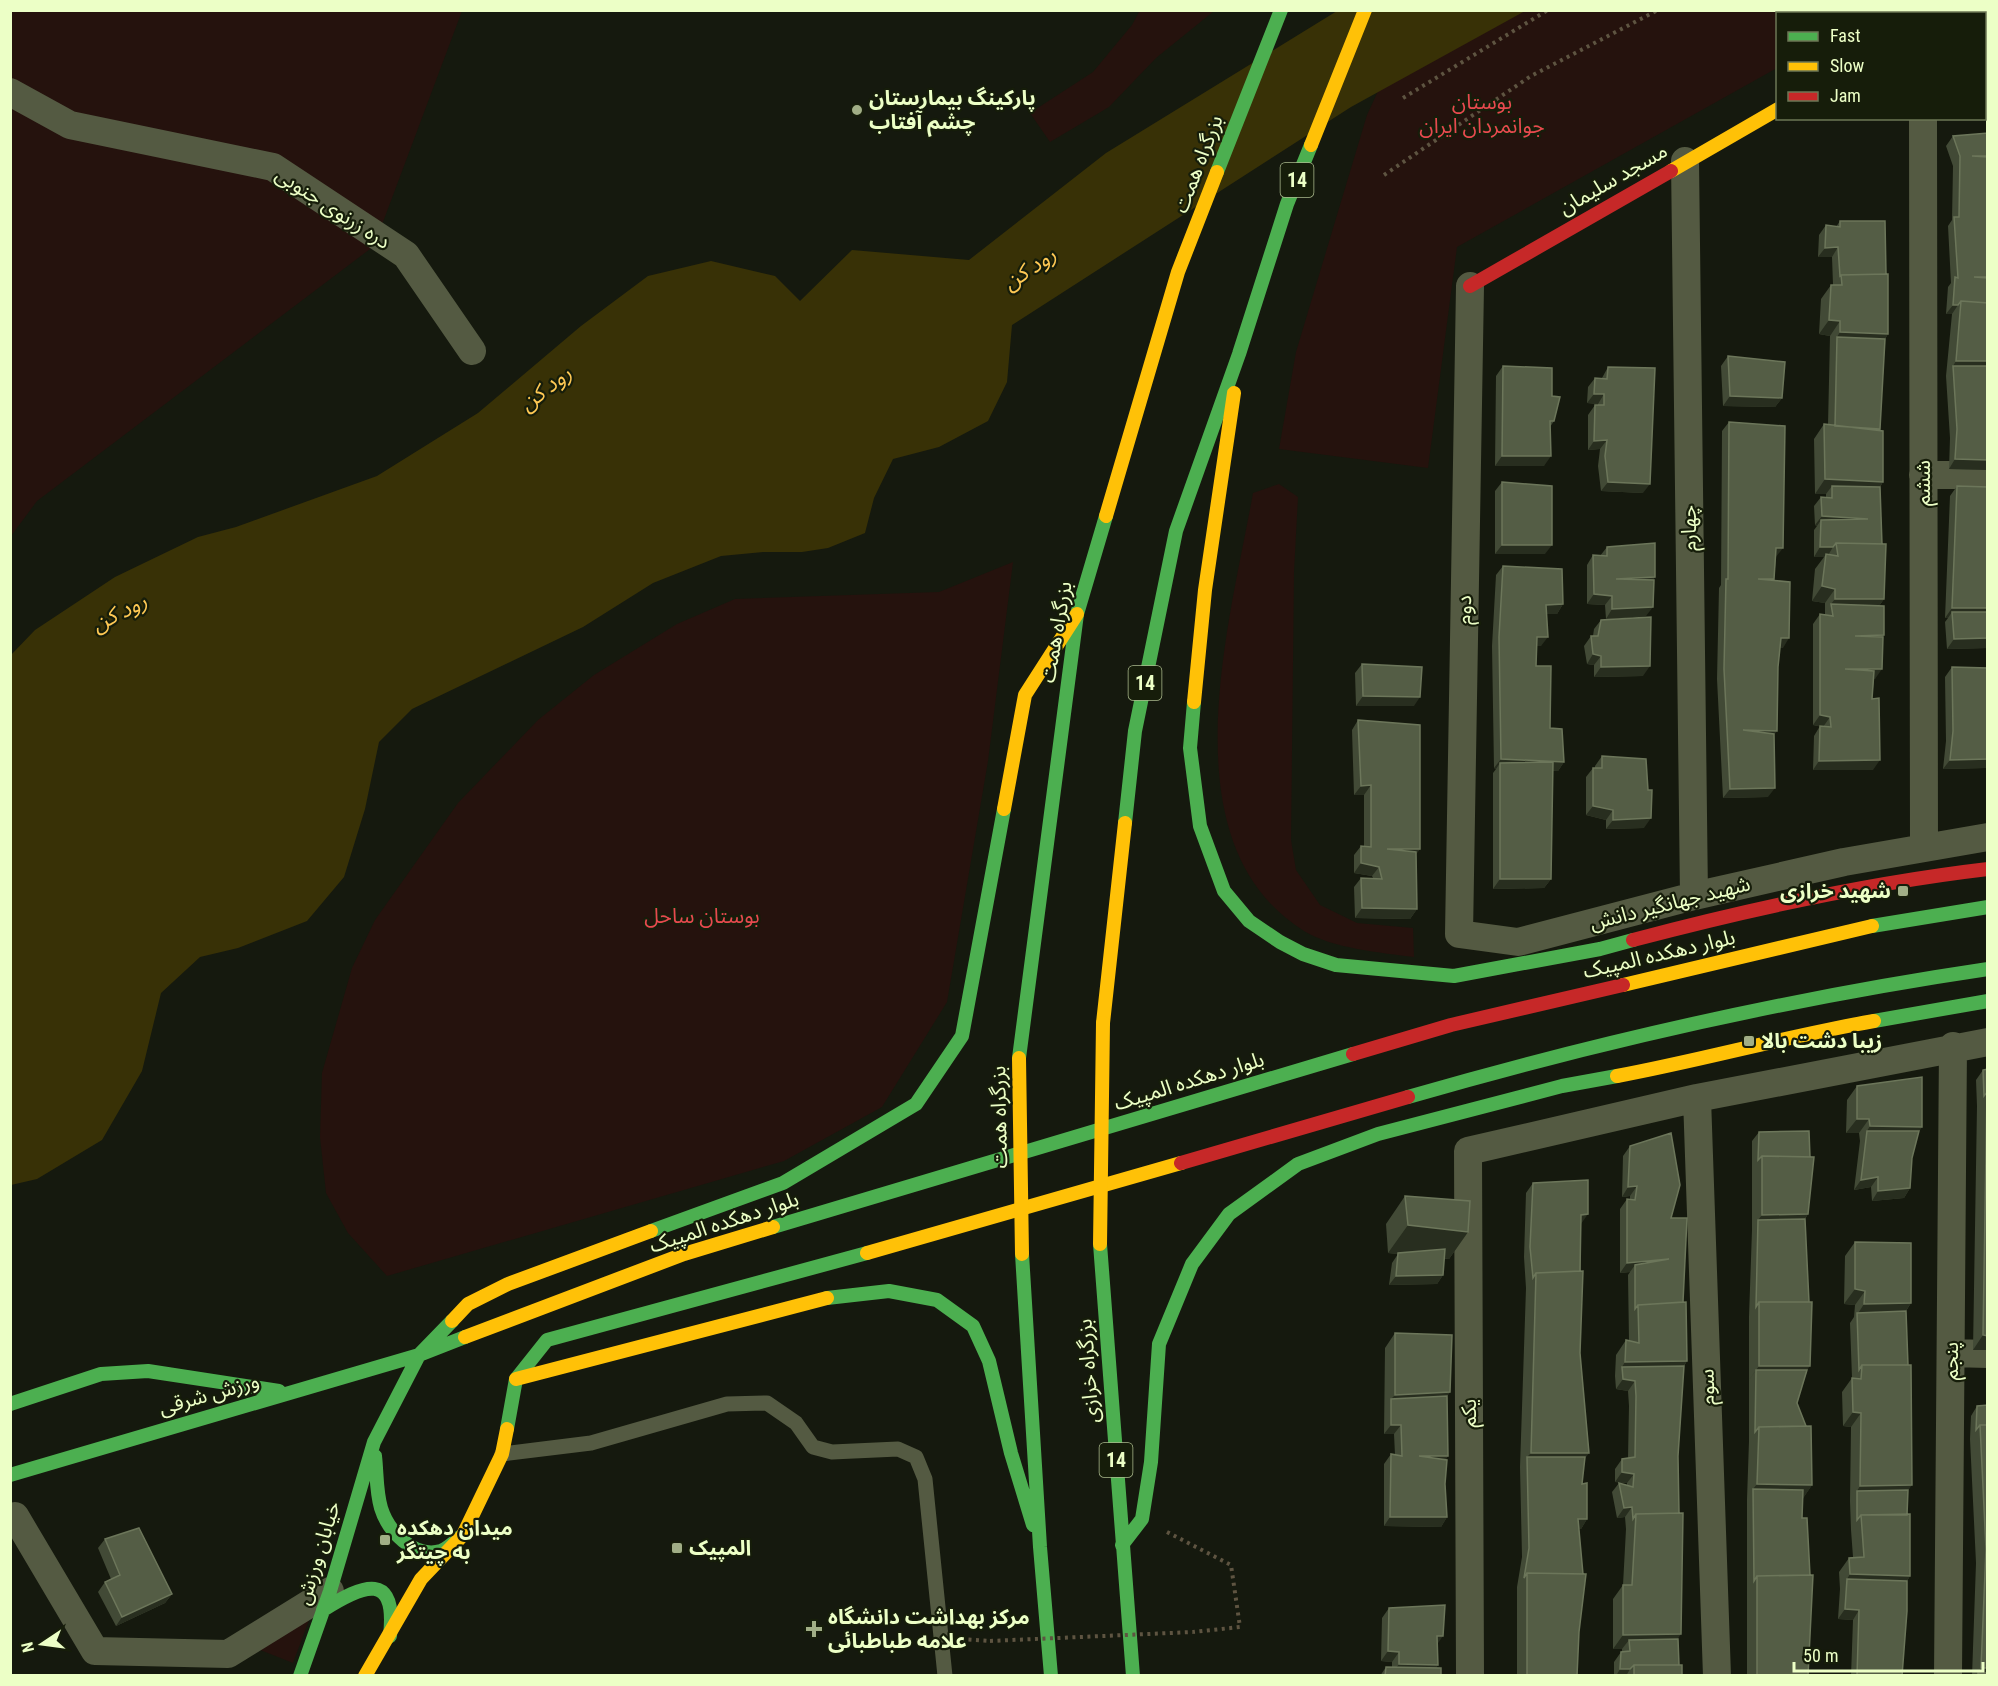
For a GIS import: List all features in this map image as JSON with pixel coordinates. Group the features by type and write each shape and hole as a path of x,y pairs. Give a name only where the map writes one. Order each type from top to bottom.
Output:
{"main road":[{"name":"بزرگراه همت","path":"1040,1546 1022,1254 1019,1058 1077,614 1178,272 1281,10"},
{"name":"14","path":"1239,354 1287,204 1365,10"},
{"name":"مسجد سلیمان","path":"1470,286 1776,110"},
{"path":"1239,354 1205,590 1190,748 1200,826 1224,891 1249,921 1303,954 1336,965 1454,976 1600,949 1727,915 1919,878 1988,869"},
{"name":"بزرگراه خرازی","path":"1133,1676 1100,1244 1103,1023 1136,731 1176,531 1239,354"},
{"path":"419,1355 468,1304 508,1284 783,1183 916,1104 962,1036 1025,695 1077,614"},
{"name":"بلوار دهکده المپیک","path":"419,1355 684,1254 1451,1025 1874,926 1988,906"},
{"path":"365,1676 421,1579 464,1535 502,1454 516,1379 547,1341 925,1237 1475,1078 1641,1035 1872,986 1988,969"},
{"path":"1122,1545 1142,1519 1151,1462 1159,1344 1192,1264 1228,1214 1298,1164 1378,1134 1562,1086 1671,1066 1799,1034 1988,1002"},
{"path":"516,1379 818,1299 889,1291 937,1300 973,1326 989,1361 1011,1453 1040,1546 1052,1676"},
{"name":"ورزش شرقی","path":"10,1474 419,1355"},
{"name":"خیابان ورزش","path":"300,1676 327,1601 374,1442 419,1355"},
{"path":"10,1404 101,1374 148,1371 290,1392"},
{"path":"374,1442 381,1509 392,1530 406,1542 423,1550 440,1551 464,1535"},
{"path":"327,1601 367,1587 377,1588 386,1594 392,1605 390,1636"}],"street":[{"name":"دره زرنوی جنوبی","path":"10,92 69,124 273,167 406,255 472,351"},
{"name":"ششم","path":"1923,120 1924,848"},
{"name":"چهارم","path":"1685,161 1694,896"},
{"name":"دوم","path":"1459,934 1470,286"},
{"path":"1923,475 1988,475"},
{"name":"شهید جهانگیر دانش","path":"1459,934 1518,942 1694,896 1844,862 1988,837"},
{"path":"1697,1098 1953,1046 1988,1042"},
{"name":"پنجم","path":"1948,1676 1953,1046"},
{"name":"یکم","path":"1470,1676 1468,1151 1697,1098"},
{"name":"سوم","path":"1697,1098 1717,1676"},
{"path":"1951,1353 1988,1354"},
{"path":"15,1516 95,1652 228,1654 327,1601"}],"lane":[{"path":"502,1454 591,1443 727,1404 767,1403 796,1423 813,1447 832,1452 898,1449 916,1457 925,1479 945,1676"}],"path":[{"path":"1403,98 1548,10"},
{"path":"1384,175 1531,76 1659,10"},
{"path":"941,1638 990,1641 1193,1632 1240,1627 1231,1565 1142,1519"}],"green space":[{"path":"1140,10 1214,11 1156,58 1109,107 1050,142 1030,113 1093,72 1132,25"},
{"path":"11,11 462,11 374,246 37,501 11,536"},
{"name":"بوستان جوانمردان ایران","path":"1415,11 1879,11 1776,12 1776,69 1457,247 1428,468 1279,449 1296,352 1367,115"},
{"path":"1279,484 1298,497 1294,572 1291,840 1296,870 1320,905 1357,923 1413,928 1414,957 1342,946 1304,931 1261,893 1234,844 1221,788 1218,728 1222,666 1253,493"},
{"name":"بوستان ساحل","path":"1013,562 988,761 947,1002 882,1107 784,1161 387,1276 348,1233 326,1193 320,1137 322,1073 352,968 375,920 458,803 538,720 594,675 677,624 735,599 939,592"},
{"path":"312,1612 293,1663 250,1646"}],"water":[{"name":"رود کن","path":"1337,11 1525,11 1351,107 1012,325 1007,382 988,421 939,447 893,459 874,498 865,533 828,548 802,552 763,552 721,556 653,583 583,627 412,709 379,742 365,809 344,877 307,921 238,948 200,957 161,993 142,1071 102,1140 37,1179 11,1185 10,656 35,630 115,577 198,537 236,527 377,476 478,413 581,326 648,276 711,261 775,276 800,301 852,250 969,260 1106,153"}],"building":[{"path":"1988,133 1988,156 1972,156 1988,157 1988,277 1974,277 1988,278 1988,303 1961,301 1958,305 1953,305 1955,277 1958,278 1954,217 1959,217 1960,156 1953,136"},
{"path":"1840,221 1885,221 1886,274 1840,276 1838,247 1825,248 1826,225 1840,227"},
{"path":"1888,274 1888,334 1840,332 1840,321 1829,320 1831,285 1842,285 1841,275"},
{"path":"1961,301 1988,303 1988,361 1956,361"},
{"path":"1837,337 1885,339 1880,429 1835,426"},
{"path":"1728,356 1785,362 1782,398 1730,396"},
{"path":"1503,366 1552,368 1552,396 1560,397 1554,421 1550,421 1551,456 1502,456"},
{"path":"1953,366 1988,366 1988,460 1955,459 1957,429"},
{"path":"1608,367 1655,368 1650,484 1608,482 1605,456 1607,440 1594,441 1595,405 1604,405 1604,394 1594,394 1595,378 1607,379"},
{"path":"1729,422 1785,426 1783,548 1776,548 1774,579 1758,579 1790,582 1789,638 1781,638 1778,667 1777,731 1743,730 1774,734 1775,788 1730,789 1724,669 1726,579 1728,579"},
{"path":"1824,424 1883,431 1883,482 1825,479"},
{"path":"1502,482 1552,486 1552,545 1502,545"},
{"path":"1832,486 1880,487 1882,544 1836,543 1833,547 1820,547 1821,520 1868,519 1822,516 1821,497 1832,498"},
{"path":"1957,486 1988,487 1988,608 1952,608"},
{"path":"1655,543 1655,577 1616,579 1654,580 1653,607 1612,609 1612,596 1594,594 1593,555 1607,556 1607,547"},
{"path":"1836,543 1886,544 1884,599 1835,599 1835,589 1822,586 1826,554 1838,556"},
{"path":"1503,566 1562,569 1563,604 1546,605 1548,637 1537,637 1536,666 1551,666 1550,728 1562,729 1564,762 1501,759 1499,637"},
{"path":"1831,604 1884,606 1884,635 1855,636 1883,637 1882,669 1845,669 1874,671 1872,699 1879,698 1880,760 1819,761 1820,726 1831,727 1830,717 1820,715 1820,614 1833,616"},
{"path":"1952,612 1988,612 1988,638 1954,639"},
{"path":"1651,617 1650,666 1601,667 1601,656 1593,654 1591,636 1598,636 1601,620"},
{"path":"1362,664 1422,667 1420,697 1363,696"},
{"path":"1952,667 1988,668 1988,759 1950,760 1953,731"},
{"path":"1358,720 1420,725 1420,849 1387,849 1416,852 1417,909 1362,908 1361,878 1382,879 1379,867 1361,863 1361,846 1371,847 1371,785 1361,786"},
{"path":"1602,756 1646,759 1648,790 1652,790 1651,818 1613,820 1613,810 1593,806 1593,768 1602,768"},
{"path":"1553,762 1551,879 1500,879 1500,763"},
{"path":"1988,1069 1988,1091 1984,1096 1983,1070"},
{"path":"1922,1077 1922,1127 1870,1126 1869,1119 1857,1119 1857,1086"},
{"path":"1988,1091 1988,1336 1983,1335"},
{"path":"1809,1131 1810,1157 1762,1156 1758,1160 1759,1132"},
{"path":"1867,1131 1919,1131 1912,1158 1910,1188 1878,1191 1878,1177 1861,1180"},
{"path":"1671,1133 1680,1185 1671,1218 1687,1218 1683,1302 1638,1305 1635,1309 1635,1265 1669,1259 1627,1263 1627,1199 1635,1200 1637,1186 1628,1187 1630,1146"},
{"path":"1762,1156 1814,1157 1808,1214 1762,1215"},
{"path":"1588,1180 1588,1214 1581,1215 1580,1271 1536,1273 1533,1278 1530,1247 1533,1183"},
{"path":"1405,1196 1470,1201 1468,1232 1408,1225"},
{"path":"1805,1219 1809,1302 1759,1302 1756,1307 1758,1220"},
{"path":"1855,1242 1911,1243 1911,1303 1864,1304 1865,1291 1855,1289"},
{"path":"1445,1249 1443,1275 1396,1276 1398,1253"},
{"path":"1583,1271 1580,1353 1589,1453 1531,1453 1536,1273"},
{"path":"1686,1302 1687,1361 1625,1362 1626,1340 1639,1343 1638,1305"},
{"path":"1759,1302 1812,1302 1810,1366 1759,1366"},
{"path":"1906,1311 1908,1365 1862,1365 1859,1370 1857,1313"},
{"path":"1395,1333 1452,1335 1450,1392 1395,1395"},
{"path":"1862,1365 1911,1365 1912,1485 1860,1486 1861,1413 1853,1412 1852,1378 1861,1379"},
{"path":"1684,1366 1678,1456 1679,1513 1636,1514 1633,1519 1632,1507 1624,1508 1619,1483 1633,1487 1634,1474 1622,1472 1622,1459 1635,1457 1635,1381 1623,1379 1622,1367"},
{"path":"1756,1370 1807,1370 1797,1403 1806,1426 1759,1427 1755,1432"},
{"path":"1447,1396 1448,1456 1419,1456 1447,1460 1445,1484 1447,1517 1390,1517 1391,1454 1402,1456 1401,1425 1391,1425 1391,1399"},
{"path":"1988,1405 1988,1425 1980,1425 1976,1430 1977,1406"},
{"path":"1980,1425 1988,1425 1988,1668 1981,1668 1986,1549"},
{"path":"1811,1426 1812,1485 1757,1484 1759,1427"},
{"path":"1527,1457 1585,1457 1582,1484 1587,1483 1587,1519 1578,1519 1583,1574 1527,1573 1524,1578 1529,1548"},
{"path":"1753,1489 1803,1490 1802,1518 1807,1518 1810,1575 1757,1576 1754,1581"},
{"path":"1908,1490 1907,1515 1861,1515 1857,1520 1857,1491"},
{"path":"1683,1513 1681,1634 1623,1635 1623,1585 1632,1585 1636,1514"},
{"path":"1910,1514 1910,1576 1850,1574 1849,1558 1864,1557 1861,1515"},
{"path":"139,1528 172,1594 122,1617 105,1582 120,1575 105,1539"},
{"path":"1527,1573 1586,1574 1579,1632 1577,1676 1527,1676"},
{"path":"1813,1575 1808,1676 1757,1676 1757,1576"},
{"path":"1847,1579 1907,1581 1902,1676 1857,1676 1859,1610 1845,1609"},
{"path":"1445,1605 1443,1636 1437,1636 1438,1665 1399,1664 1399,1652 1388,1651 1389,1608"},
{"path":"1678,1639 1679,1665 1634,1665 1630,1669 1620,1669 1621,1652 1630,1651 1629,1640"},
{"path":"1634,1665 1682,1665 1682,1676 1634,1676"},
{"path":"1386,1667 1441,1668 1441,1676 1385,1676"},
{"path":"1978,1673 1988,1673 1988,1676 1978,1676"}],"traffic: fast":[{"path":"1217,172 1281,10"},
{"path":"1125,823 1135,731 1176,531 1239,354 1287,204 1311,145"},
{"path":"1019,1058 1077,614 1106,516"},
{"path":"1194,702 1190,748 1200,826 1224,891 1249,921 1280,942 1303,954 1336,965 1454,976 1600,949 1633,940"},
{"path":"651,1231 783,1183 916,1104 962,1036 1004,809"},
{"path":"1872,926 1988,907"},
{"path":"1408,1097 1551,1058 1696,1023 1841,993 1988,969"},
{"path":"1874,1021 1988,1001"},
{"path":"773,1227 1353,1054"},
{"path":"1122,1545 1142,1519 1151,1462 1159,1344 1192,1264 1229,1214 1298,1164 1378,1134 1562,1086 1617,1076"},
{"path":"1100,1244 1133,1676"},
{"path":"507,1429 516,1379 547,1340 867,1253"},
{"path":"1022,1254 1040,1547 1051,1676"},
{"path":"827,1298 889,1291 937,1300 973,1326 989,1361 1011,1453 1033,1525"},
{"path":"300,1676 330,1591 374,1442 419,1355 452,1321"},
{"path":"10,1475 419,1355 465,1337"},
{"path":"10,1404 101,1374 148,1371 279,1391"},
{"path":"375,1456 381,1508 384,1517 396,1534 412,1547 431,1552 444,1550 460,1537"},
{"path":"323,1610 364,1590 374,1589 383,1592 391,1615 390,1636"}],"traffic: slow":[{"path":"1311,145 1365,10"},
{"path":"1671,171 1776,110"},
{"path":"1106,516 1178,272 1217,172"},
{"path":"1194,702 1205,590 1234,393"},
{"path":"1004,809 1025,695 1077,614"},
{"path":"1103,1023 1125,823"},
{"path":"1623,985 1872,926"},
{"path":"1617,1076 1874,1021"},
{"path":"1100,1244 1103,1023"},
{"path":"1019,1058 1022,1254"},
{"path":"867,1253 1181,1163"},
{"path":"465,1337 684,1254 773,1227"},
{"path":"452,1321 468,1304 508,1284 651,1231"},
{"path":"516,1379 827,1298"},
{"path":"365,1676 421,1579 463,1535 502,1454 507,1429"}],"traffic: jam":[{"path":"1470,286 1671,171"},
{"path":"1633,940 1809,898 1988,869"},
{"path":"1353,1054 1451,1025 1623,985"},
{"path":"1181,1163 1408,1097"}],"place":[{"name":"پاركينگ بيمارستان چشم آفتاب","path":"857,110"},
{"name":"شهید خرازی","path":"1903,891"},
{"name":"زیبا دشت بالا","path":"1749,1041"},
{"name":"میدان دهکده به چیتگر","path":"385,1540"},
{"name":"المپیک","path":"677,1548"},
{"name":"مرکز بهداشت دانشگاه علامه طباطبائی","path":"814,1629"}]}
